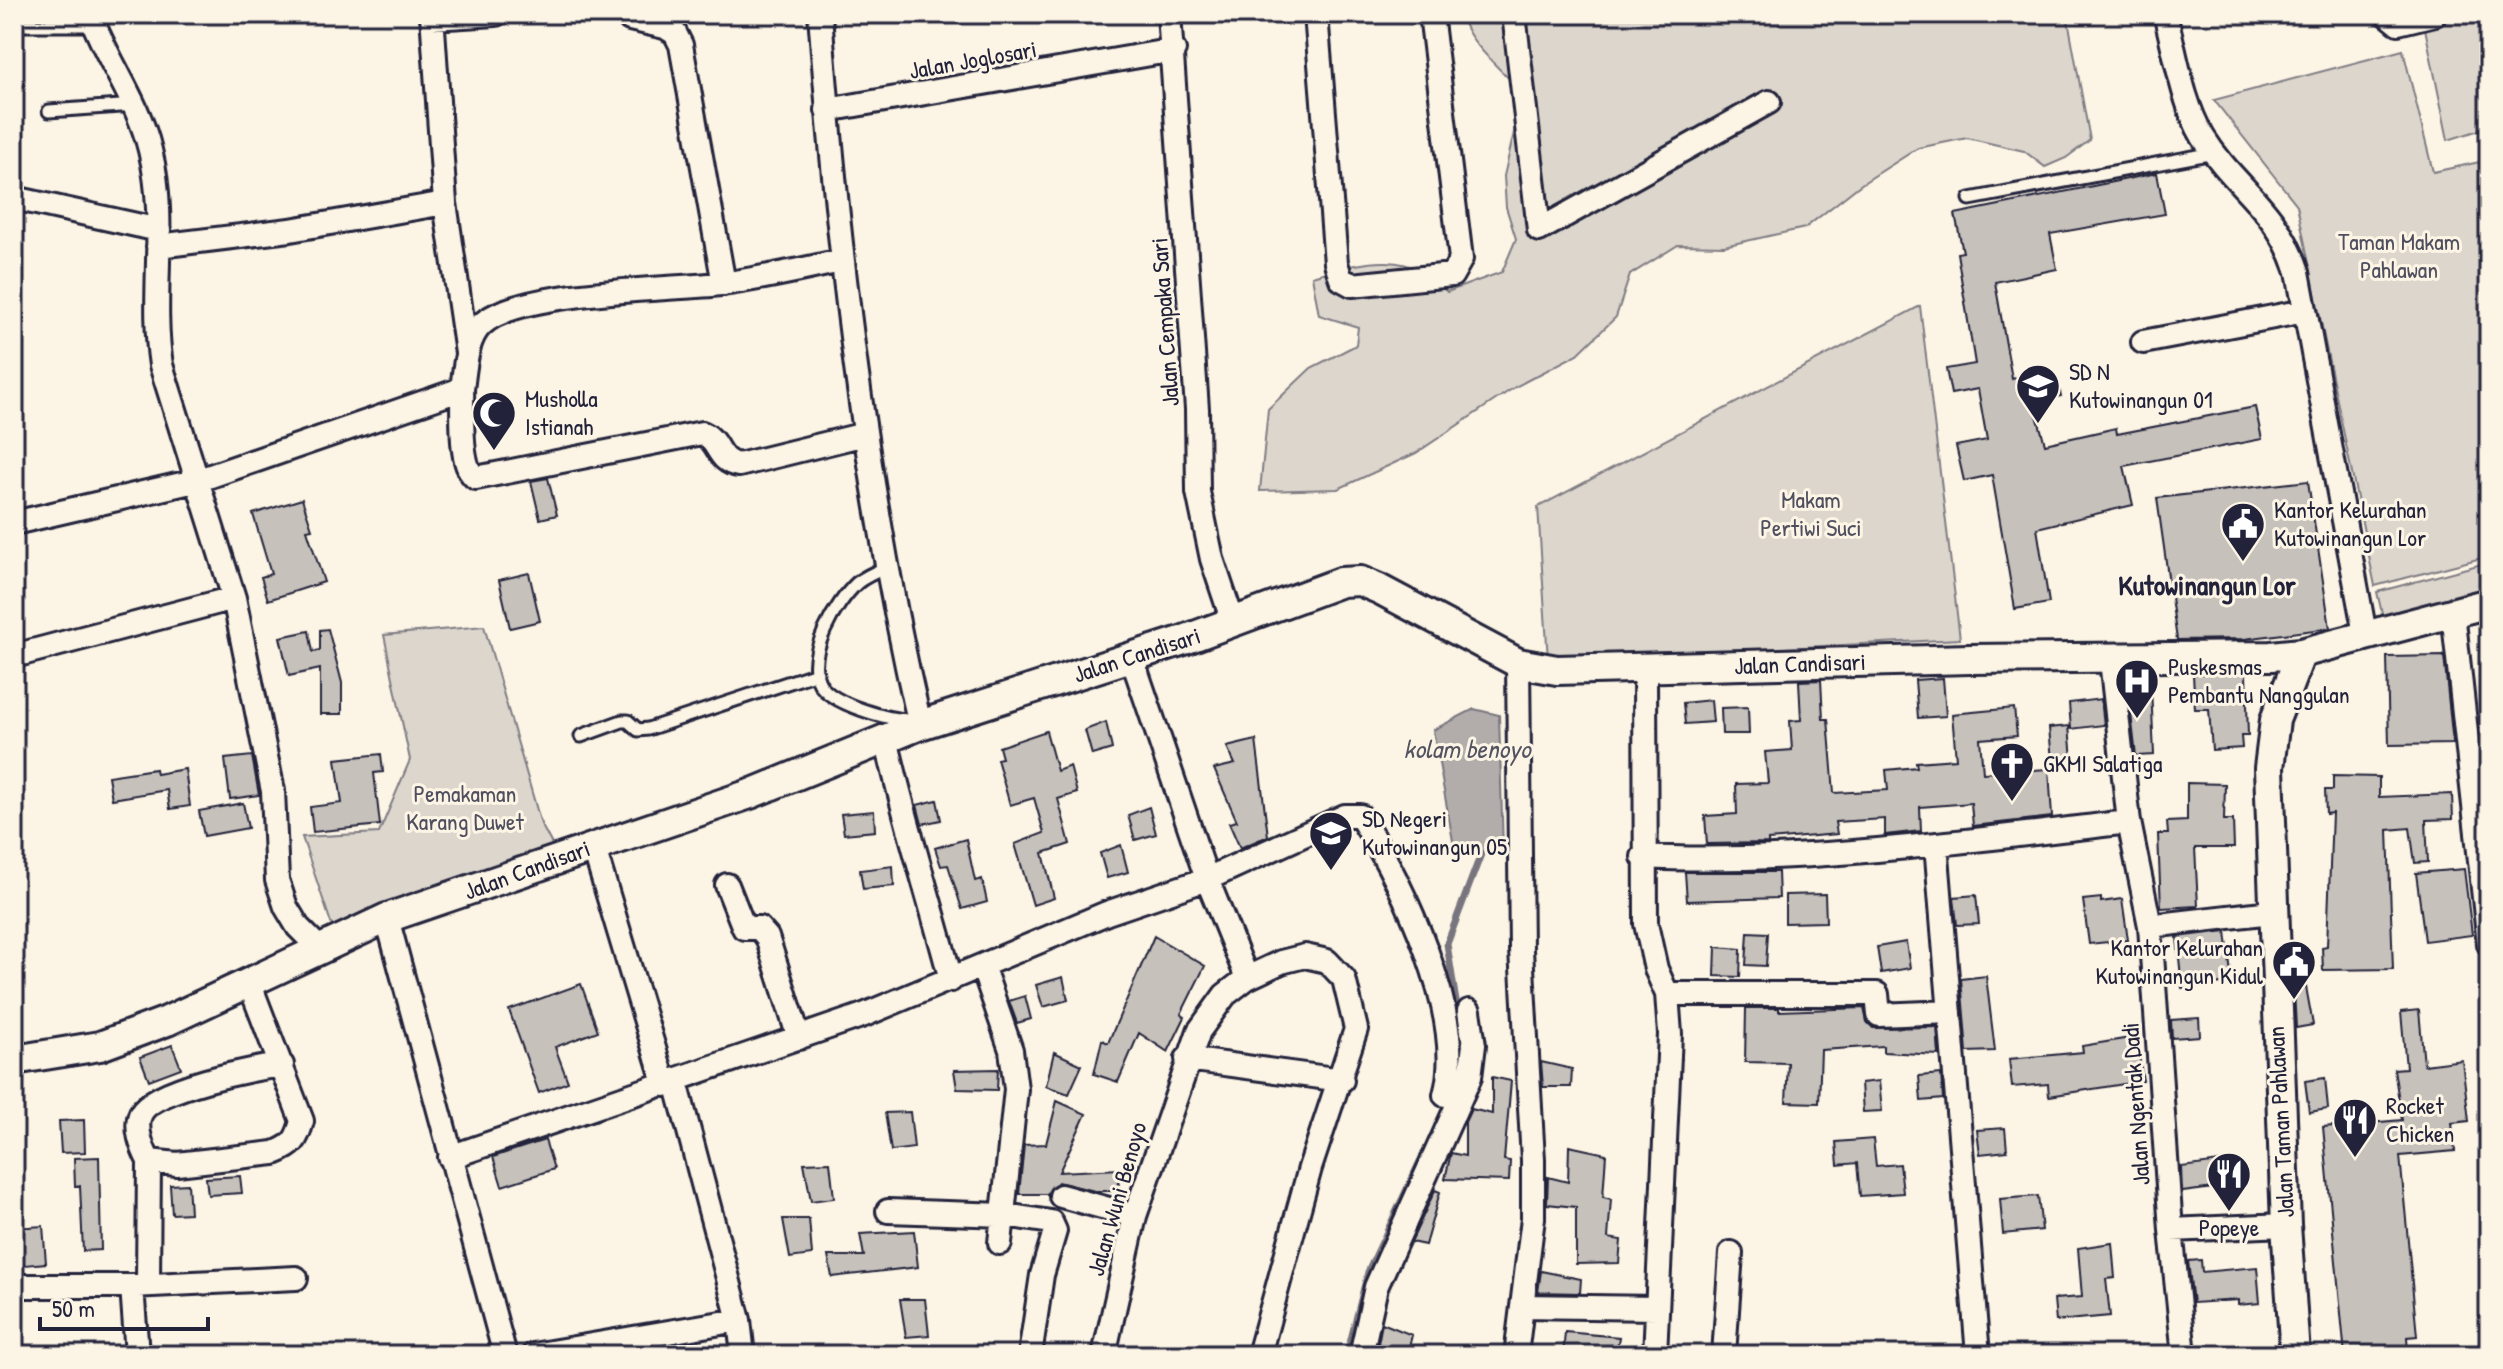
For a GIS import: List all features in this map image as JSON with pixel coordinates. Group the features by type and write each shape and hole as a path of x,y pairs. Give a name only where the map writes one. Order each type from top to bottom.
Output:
{"street":[{"path":"467,355 445,203 432,16 496,14"},
{"path":"628,14 637,22 669,29 681,45 724,284"},
{"path":"820,14 842,261 865,434 920,723"},
{"name":"Jalan Cempaka Sari","path":"1169,14 1174,50 1197,409 1198,492 1212,559 1233,622"},
{"path":"1316,14 1336,263 1341,279 1352,285 1452,275 1461,259 1431,14"},
{"path":"1514,14 1539,230 1769,102"},
{"path":"2165,14 2193,116 2214,153 2272,216 2288,242 2305,311 2365,634"},
{"path":"2387,14 2398,23 2435,14"},
{"path":"92,20 136,105 155,173 158,238 156,333 161,365 234,598 273,791 277,880 286,907 298,927 319,948"},
{"name":"Jalan Joglosari","path":"827,110 1174,50"},
{"path":"19,202 158,238 290,230 445,203"},
{"path":"842,261 724,284 535,302 500,310 479,326 467,355 462,389 464,451 469,473 476,478 702,433 711,438 720,457 739,465 865,434"},
{"path":"2143,342 2305,311"},
{"path":"14,523 199,480 462,389"},
{"name":"Jalan Candisari","path":"14,1060 100,1046 167,1021 387,918 479,889 593,845 750,794 920,723 1132,658 1341,582 1360,581 1518,663 1557,670 1970,659 2111,660 2301,653 2489,603"},
{"path":"14,656 234,598"},
{"path":"2453,612 2489,944"},
{"name":"Jalan Taman Pahlawan","path":"2295,1355 2272,912 2272,744 2275,720 2301,653"},
{"path":"1132,658 1207,879 1247,978"},
{"name":"Jalan Ngentak Dadi","path":"2111,660 2129,822 2150,926 2171,1230 2184,1355"},
{"path":"1516,1355 1533,1218 1533,1160 1521,950 1518,663"},
{"path":"1645,669 1643,857 1646,924 1656,969 1667,994 1670,1034 1655,1355"},
{"path":"886,738 904,820 923,874 951,980"},
{"path":"450,1157 799,1038 983,968 1107,913 1207,879 1345,816 1358,815 1422,934 1470,1077 1376,1287 1361,1355"},
{"path":"1643,857 1691,858 1936,844 2129,822"},
{"path":"1936,844 1978,1355"},
{"path":"593,845 671,1084 739,1320 743,1355"},
{"path":"727,885 744,928 759,928 766,934 799,1038"},
{"path":"2150,926 2272,912"},
{"path":"387,918 505,1355"},
{"name":"Jalan Wuni Benoyo","path":"1104,1355 1135,1216 1199,1031 1225,995 1247,978 1281,962 1305,956 1327,961 1344,979 1356,1029 1342,1080 1310,1168 1259,1355"},
{"path":"983,968 1011,1050 1016,1089 1000,1243"},
{"path":"149,1161 177,1164 274,1153 298,1139 302,1121 249,982"},
{"path":"1667,994 1877,994 1879,1015 1950,1012"},
{"path":"1445,1095 1462,1052 1469,1011"},
{"path":"1187,1059 1342,1080"},
{"path":"137,1355 149,1161 139,1130 141,1113 151,1103 179,1090 282,1065"},
{"path":"1061,1196 1135,1216"},
{"path":"888,1211 1005,1215 1051,1222 1055,1231 1042,1275 1030,1355"},
{"path":"2171,1230 2286,1225"},
{"path":"1724,1355 1731,1253"},
{"path":"14,1286 296,1278"},
{"path":"1522,1306 1657,1308"},
{"path":"533,1355 739,1320"}],"lane":[{"path":"14,25 92,20"},
{"path":"49,111 136,105"},
{"path":"1970,199 2214,153"},
{"path":"890,566 864,578 844,600 821,642 817,673 824,689 865,711 920,723"},
{"path":"581,736 622,721 628,721 638,730 648,729 817,673"}],"green space":[{"path":"1462,14 2067,14 2090,140 2066,158 2045,167 2024,151 1967,138 1918,148 1860,185 1805,228 1724,246 1678,245 1630,275 1616,317 1578,354 1515,387 1416,453 1338,489 1260,491 1268,409 1311,368 1356,345 1358,327 1319,315 1312,276 1367,263 1401,263 1432,278 1447,292 1502,272 1516,239 1506,207 1504,176 1523,93 1477,45 1464,24"},
{"path":"2422,14 2489,14 2489,127 2448,140"},
{"name":"Taman Makam Pahlawan","path":"2403,50 2433,172 2489,160 2489,556 2375,586 2297,205 2214,100"},
{"name":"Makam Pertiwi Suci","path":"1920,306 1960,639 1548,660 1538,507"},
{"path":"2489,562 2489,600 2385,626 2377,592"},
{"name":"Pemakaman Karang Duwet","path":"484,626 541,824 555,850 332,926 302,837 379,833 410,760 384,635"}],"water":[{"name":"kolam benoyo","path":"1474,709 1499,715 1503,851 1455,852 1433,730"}],"building":[{"path":"2157,173 2165,214 2050,234 2057,269 1995,282 2012,379 2044,370 2047,380 2056,377 2061,396 2052,398 2053,403 2035,408 2045,444 2116,428 2117,434 2255,407 2262,439 2124,466 2133,505 2037,528 2049,603 2015,609 1992,475 1964,481 1956,446 1987,440 1978,389 1951,394 1946,369 1975,364 1957,253 1963,252 1955,214"},
{"path":"548,478 557,515 540,519 531,481"},
{"name":"Kantor Kelurahan Kutowinangun Lor","path":"2308,481 2330,628 2244,639 2177,640 2157,498"},
{"path":"302,499 312,529 307,530 324,582 268,600 261,577 271,574 253,514"},
{"path":"529,573 540,621 510,628 499,580"},
{"path":"328,629 342,683 342,714 320,714 320,669 289,676 280,637 309,631 313,652 320,650 320,630"},
{"path":"2444,656 2453,744 2389,745 2387,657"},
{"path":"2246,673 2248,736 2241,736 2242,748 2212,750 2209,709 2195,709 2193,674"},
{"path":"1943,678 1946,716 1918,718 1915,680"},
{"path":"1821,680 1823,719 1828,719 1834,793 1888,790 1886,770 1917,767 1916,762 1956,759 1952,714 2014,708 2017,736 1980,739 1983,773 2049,769 2052,817 1973,826 1971,803 1920,807 1921,831 1885,835 1885,819 1835,822 1837,834 1768,840 1768,843 1707,844 1705,816 1737,814 1736,784 1768,783 1765,752 1792,750 1790,721 1801,720 1799,681"},
{"name":"Puskesmas Pembantu Nanggulan","path":"2151,687 2154,755 2136,756 2128,688"},
{"path":"2101,699 2104,725 2071,729 2069,703"},
{"path":"1711,700 1713,722 1685,724 1683,703"},
{"path":"1748,707 1749,734 1722,734 1721,708"},
{"path":"1106,722 1112,749 1092,755 1085,730"},
{"path":"2069,726 2072,759 2052,760 2049,728"},
{"path":"1046,731 1057,771 1070,766 1077,793 1058,799 1070,844 1043,853 1054,898 1033,905 1015,844 1044,833 1034,798 1010,805 997,759 1002,758 999,747"},
{"path":"1256,740 1268,836 1240,848 1229,823 1237,821 1214,769 1235,764 1227,747"},
{"path":"381,754 383,772 374,773 380,825 313,832 310,807 342,803 336,759"},
{"path":"252,756 259,795 230,799 225,759"},
{"path":"155,769 156,774 185,769 190,806 170,809 167,790 112,799 108,776"},
{"path":"2333,776 2379,777 2379,797 2452,794 2453,819 2426,820 2428,862 2415,863 2410,828 2388,830 2393,969 2323,970 2322,947 2327,946 2332,813 2326,814 2325,790 2333,790"},
{"path":"2187,783 2225,784 2224,820 2233,820 2234,848 2195,848 2198,906 2161,908 2158,834 2168,834 2167,822 2187,821"},
{"path":"937,800 941,820 922,824 917,805"},
{"path":"243,803 248,828 204,836 199,811"},
{"path":"1149,807 1156,834 1135,840 1128,815"},
{"path":"874,811 875,831 844,834 841,814"},
{"path":"966,839 975,881 982,879 987,902 962,909 948,865 941,866 935,848"},
{"path":"1121,845 1128,872 1107,878 1100,853"},
{"path":"893,866 894,886 863,889 860,870"},
{"path":"2464,869 2472,935 2425,941 2416,873"},
{"path":"1685,872 1778,872 1779,898 1687,901"},
{"path":"1825,894 1826,922 1785,923 1785,895"},
{"path":"1976,895 1979,924 1957,925 1954,897"},
{"path":"2101,898 2101,902 2122,899 2128,940 2089,944 2083,900"},
{"path":"2226,931 2232,983 2182,988 2177,937"},
{"path":"1748,932 1768,933 1766,966 1746,965"},
{"path":"1154,936 1205,966 1181,1014 1185,1017 1168,1052 1139,1033 1118,1082 1094,1074 1102,1040 1108,1043"},
{"path":"1906,942 1910,968 1881,973 1877,947"},
{"path":"1716,947 1741,949 1740,977 1715,976"},
{"path":"1986,976 1995,1051 1967,1052 1961,979"},
{"path":"1063,977 1068,1000 1043,1007 1036,985"},
{"path":"581,984 598,1031 555,1047 568,1082 539,1093 509,1010"},
{"path":"2306,987 2313,1025 2296,1028 2294,989"},
{"path":"1025,996 1031,1019 1017,1023 1009,1001"},
{"path":"1746,1008 1779,1008 1779,1011 1864,1008 1867,1022 1873,1028 1937,1027 1939,1055 1883,1052 1883,1046 1821,1050 1819,1103 1786,1102 1788,1063 1745,1062"},
{"path":"2419,1010 2424,1065 2462,1060 2469,1121 2452,1123 2455,1151 2400,1156 2417,1336 2407,1337 2408,1355 2345,1355 2323,1127 2402,1120 2394,1069 2406,1068 2401,1012"},
{"path":"2199,1018 2200,1036 2172,1038 2171,1020"},
{"path":"2136,1037 2143,1081 2049,1096 2048,1084 2012,1087 2009,1059 2083,1052 2082,1046"},
{"path":"172,1045 181,1068 149,1080 140,1057"},
{"path":"1054,1052 1082,1065 1069,1094 1046,1086"},
{"path":"1541,1062 1572,1069 1571,1087 1543,1087"},
{"path":"998,1069 997,1090 957,1089 954,1070"},
{"path":"1941,1074 1943,1099 1921,1101 1919,1076"},
{"path":"1492,1077 1511,1081 1504,1160 1510,1161 1509,1181 1445,1179 1451,1153 1465,1156 1465,1122 1471,1109 1492,1114"},
{"path":"2325,1078 2328,1109 2309,1112 2305,1081"},
{"path":"1879,1081 1882,1111 1863,1112 1861,1083"},
{"path":"1057,1101 1086,1114 1059,1172 1120,1169 1118,1191 1095,1191 1058,1182 1047,1194 1019,1194 1024,1145 1046,1144"},
{"path":"910,1112 914,1148 891,1151 885,1113"},
{"path":"84,1120 85,1152 61,1153 59,1121"},
{"path":"2005,1128 2007,1151 1980,1154 1977,1130"},
{"path":"1873,1139 1876,1166 1900,1164 1903,1193 1860,1196 1857,1163 1838,1165 1836,1142"},
{"path":"545,1140 554,1169 502,1186 493,1157"},
{"path":"1569,1146 1606,1154 1603,1197 1611,1199 1608,1238 1621,1240 1619,1263 1576,1264 1576,1207 1547,1204 1548,1177 1568,1182"},
{"path":"99,1157 101,1250 83,1251 80,1186 75,1186 74,1158"},
{"path":"2227,1161 2230,1186 2182,1192 2181,1167"},
{"path":"830,1162 834,1198 811,1201 804,1163"},
{"path":"240,1176 242,1193 208,1195 206,1178"},
{"path":"188,1184 190,1213 172,1214 170,1185"},
{"path":"1435,1190 1440,1192 1425,1245 1411,1242"},
{"path":"2038,1196 2042,1230 2003,1234 2000,1199"},
{"path":"783,1219 809,1219 812,1255 790,1258"},
{"path":"43,1226 46,1263 14,1266 14,1228"},
{"path":"914,1231 918,1267 832,1277 828,1256 864,1256 860,1234"},
{"path":"2112,1243 2115,1278 2106,1279 2110,1316 2056,1321 2054,1299 2082,1297 2078,1248"},
{"path":"2201,1260 2202,1272 2257,1267 2260,1303 2238,1305 2238,1300 2193,1303 2188,1261"},
{"path":"1541,1271 1581,1279 1580,1293 1538,1292"},
{"path":"900,1299 925,1299 929,1335 906,1337"},
{"path":"1382,1323 1412,1335 1407,1355 1376,1354"},
{"path":"1565,1332 1619,1337 1616,1355 1563,1355"}],"waterway":[{"path":"1459,1068 1463,1047 1447,944 1481,854"},
{"path":"1347,1355 1368,1272 1424,1153"}],"place":[{"name":"SD N Kutowinangun 01","path":"2038,425"},
{"name":"Musholla Istianah","path":"494,452"},
{"name":"Kantor Kelurahan Kutowinangun Lor","path":"2243,563"},
{"name":"Puskesmas Pembantu Nanggulan","path":"2137,720"},
{"name":"GKMI Salatiga","path":"2012,803"},
{"name":"SD Negeri Kutowinangun 05","path":"1331,872"},
{"name":"Kantor Kelurahan Kutowinangun Kidul","path":"2294,1001"},
{"name":"Rocket Chicken","path":"2355,1159"},
{"name":"Popeye","path":"2229,1213"}],"district":[{"name":"Kutowinangun Lor","path":"2207,585"}]}
